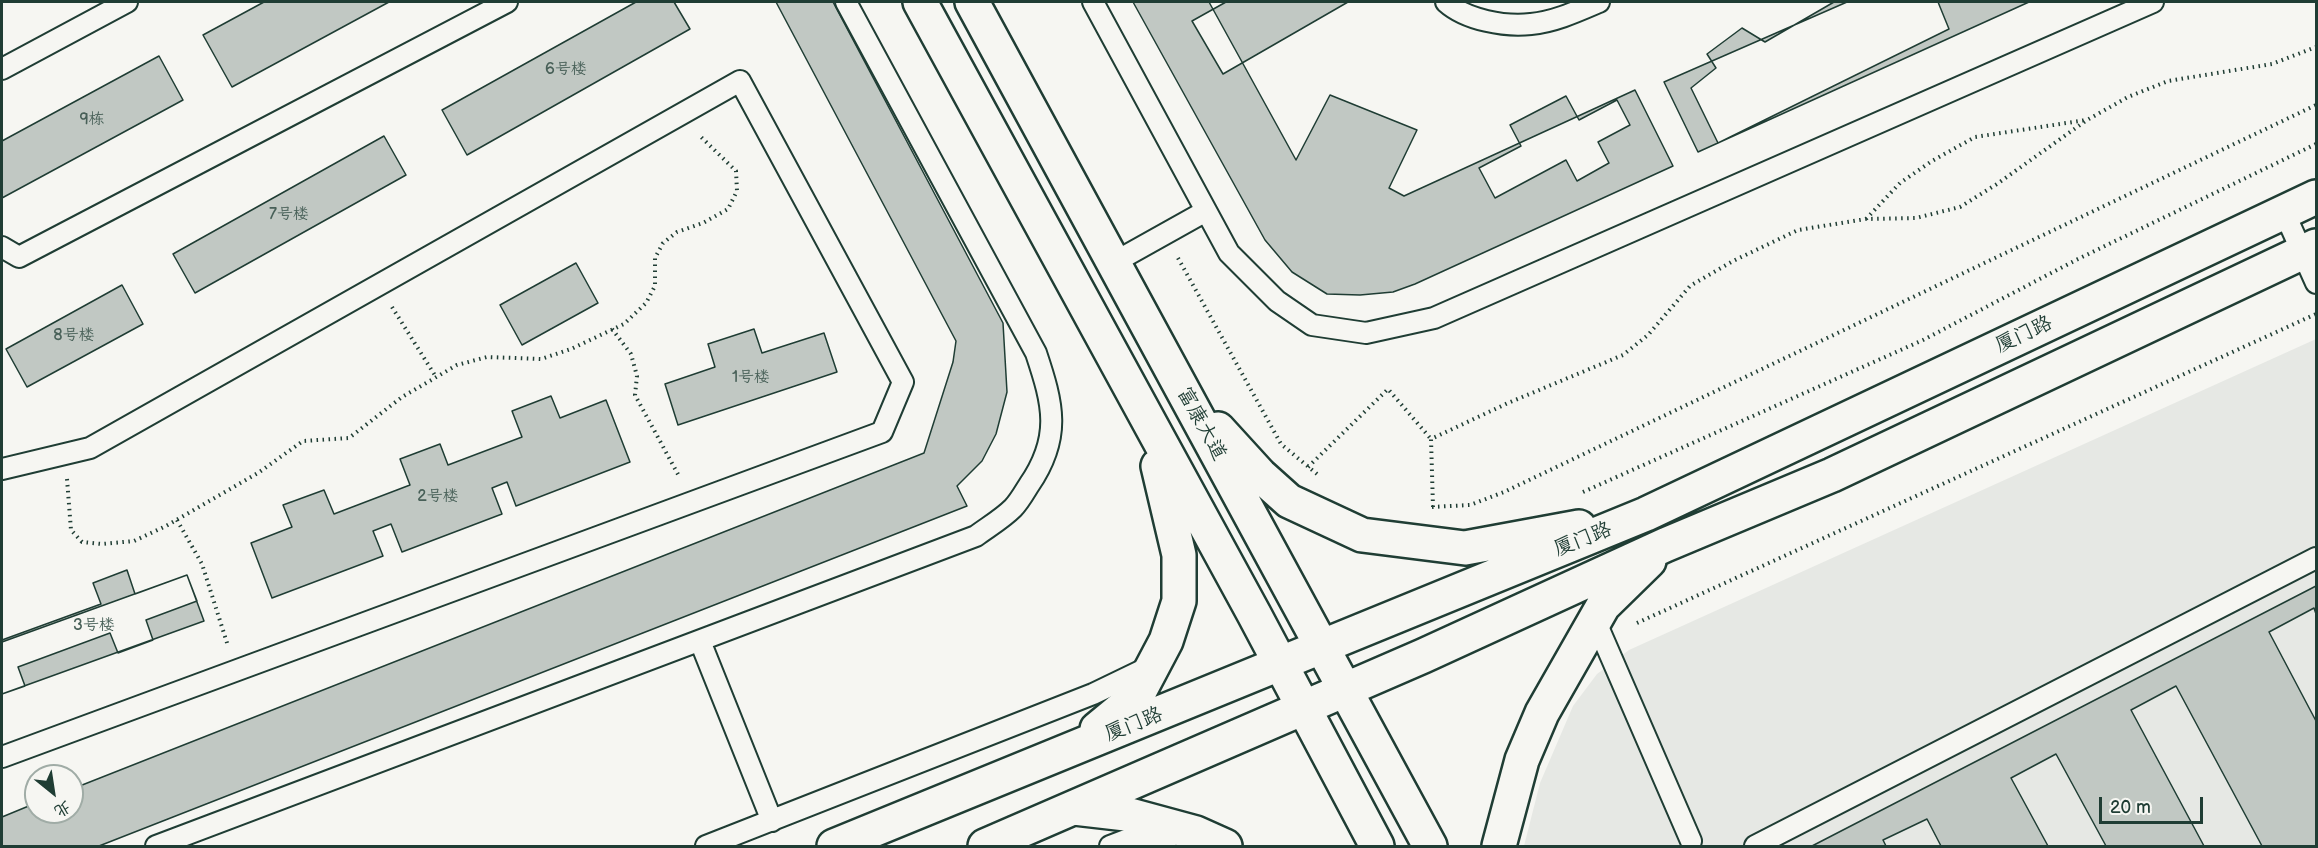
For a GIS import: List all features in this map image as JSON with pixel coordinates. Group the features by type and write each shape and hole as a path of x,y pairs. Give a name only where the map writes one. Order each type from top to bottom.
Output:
{"street":[{"path":"920,2 1377,846"},
{"name":"富康大道","path":"972,2 1430,846"},
{"name":"厦门路","path":"834,846 1646,514 2316,196"},
{"name":"厦门路","path":"985,846 1345,690 1665,544 1832,475 2309,249"},
{"path":"1182,391 1260,475 1289,501 1362,535 1466,548 1646,514"},
{"path":"1066,753 1137,696 1166,640 1179,601 1179,555 1164,484 1139,407"},
{"path":"1499,846 1522,760 1542,713 1599,629 1603,606 1665,544"},
{"path":"1072,808 1126,814 1196,833 1225,846"}],"lane":[{"path":"2,69 127,2"},
{"path":"2,247 19,257 507,2"},
{"path":"156,846 976,536 1014,508 1047,454 1052,421 1049,393 1036,353 846,2"},
{"path":"1093,2 1229,253 1278,301 1312,325 1366,333 1434,318 2153,2"},
{"path":"1446,2 1484,21 1532,24 1576,12 1599,2"},
{"path":"2,757 882,432 903,382 740,81 90,448 5,463"},
{"path":"1113,263 1206,212"},
{"path":"2284,212 2309,249 2316,283"},
{"path":"1755,846 2316,558"},
{"path":"1599,629 1689,845"},
{"path":"700,641 771,821"},
{"path":"706,846 1094,694 1154,665"},
{"path":"1110,846 1131,838 1196,833"}],"path":[{"path":"1431,439 1508,403 1623,355 1648,335 1690,286 1732,261 1798,230 1866,219 1916,218 1960,207 1997,184 2087,120 2128,97 2168,81 2229,73 2272,64 2316,47"},
{"path":"1422,507 1470,505 1504,492 2316,105"},
{"path":"61,454 69,491 71,530 82,542 102,544 134,541 177,520 258,473 303,441 349,438 402,397 457,365 487,357 541,359 571,349 624,324 646,303 655,286 655,258 663,243 677,232 704,223 728,209 737,191 736,171 678,116"},
{"path":"1866,219 1900,183 1932,161 1975,137 2087,120"},
{"path":"1578,494 1923,339 2078,259 2316,144"},
{"path":"1165,234 1281,444 1325,480"},
{"path":"378,285 436,378"},
{"path":"1599,629 2316,314"},
{"path":"612,329 631,354 637,376 635,395 693,501"},
{"path":"1308,467 1388,389 1431,439 1433,507"},
{"path":"177,520 201,564 235,670"}],"shaded area":[{"path":"2316,339 2316,846 1524,846 1540,783 1573,706 1597,674 1629,650"}],"building":[{"path":"264,2 389,2 232,87 203,35"},
{"path":"636,2 674,2 690,29 467,155 442,110"},
{"path":"776,2 833,2 1003,323 1007,392 996,434 982,461 957,486 967,506 99,846 2,846 2,817 24,808 24,824 84,824 84,784 924,453 953,362 956,341"},
{"path":"1133,2 1209,2 1296,160 1330,95 1417,130 1389,188 1404,196 1635,90 1673,166 1415,284 1393,292 1360,295 1327,294 1292,272 1265,240"},
{"path":"1226,2 1348,2 1223,74 1192,21"},
{"path":"1834,2 1938,2 1949,29 1718,143 1691,88 1716,68 1707,54 1742,28 1765,42"},
{"path":"1847,2 2029,2 1698,152 1664,82"},
{"path":"159,56 183,100 2,198 2,141"},
{"path":"1566,96 1579,120 1617,100 1630,125 1598,142 1609,163 1577,181 1566,160 1495,198 1479,168 1521,146 1510,125"},
{"path":"384,136 406,175 195,293 173,254"},
{"path":"576,263 598,303 522,345 500,305"},
{"path":"122,285 143,324 27,387 6,349"},
{"path":"754,329 762,353 824,333 837,372 678,425 665,384 715,367 708,344"},
{"path":"551,396 560,418 606,400 630,462 516,506 507,482 492,488 502,514 402,552 391,524 373,531 383,556 272,598 251,543 292,527 283,505 324,490 334,514 410,485 400,459 440,444 448,465 522,437 512,411"},
{"path":"127,570 135,594 187,575 197,601 146,620 153,640 118,653 110,633 18,667 25,686 2,694 2,640 101,604 93,583"},
{"path":"187,575 204,621 2,694 2,642"},
{"path":"2316,586 2316,614 2314,608 2269,632 2316,721 2316,846 2262,846 2176,686 2131,710 2204,846 2106,846 2056,754 2011,778 2048,846 1941,846 1927,819 1883,840 1886,846 1812,846"}]}
